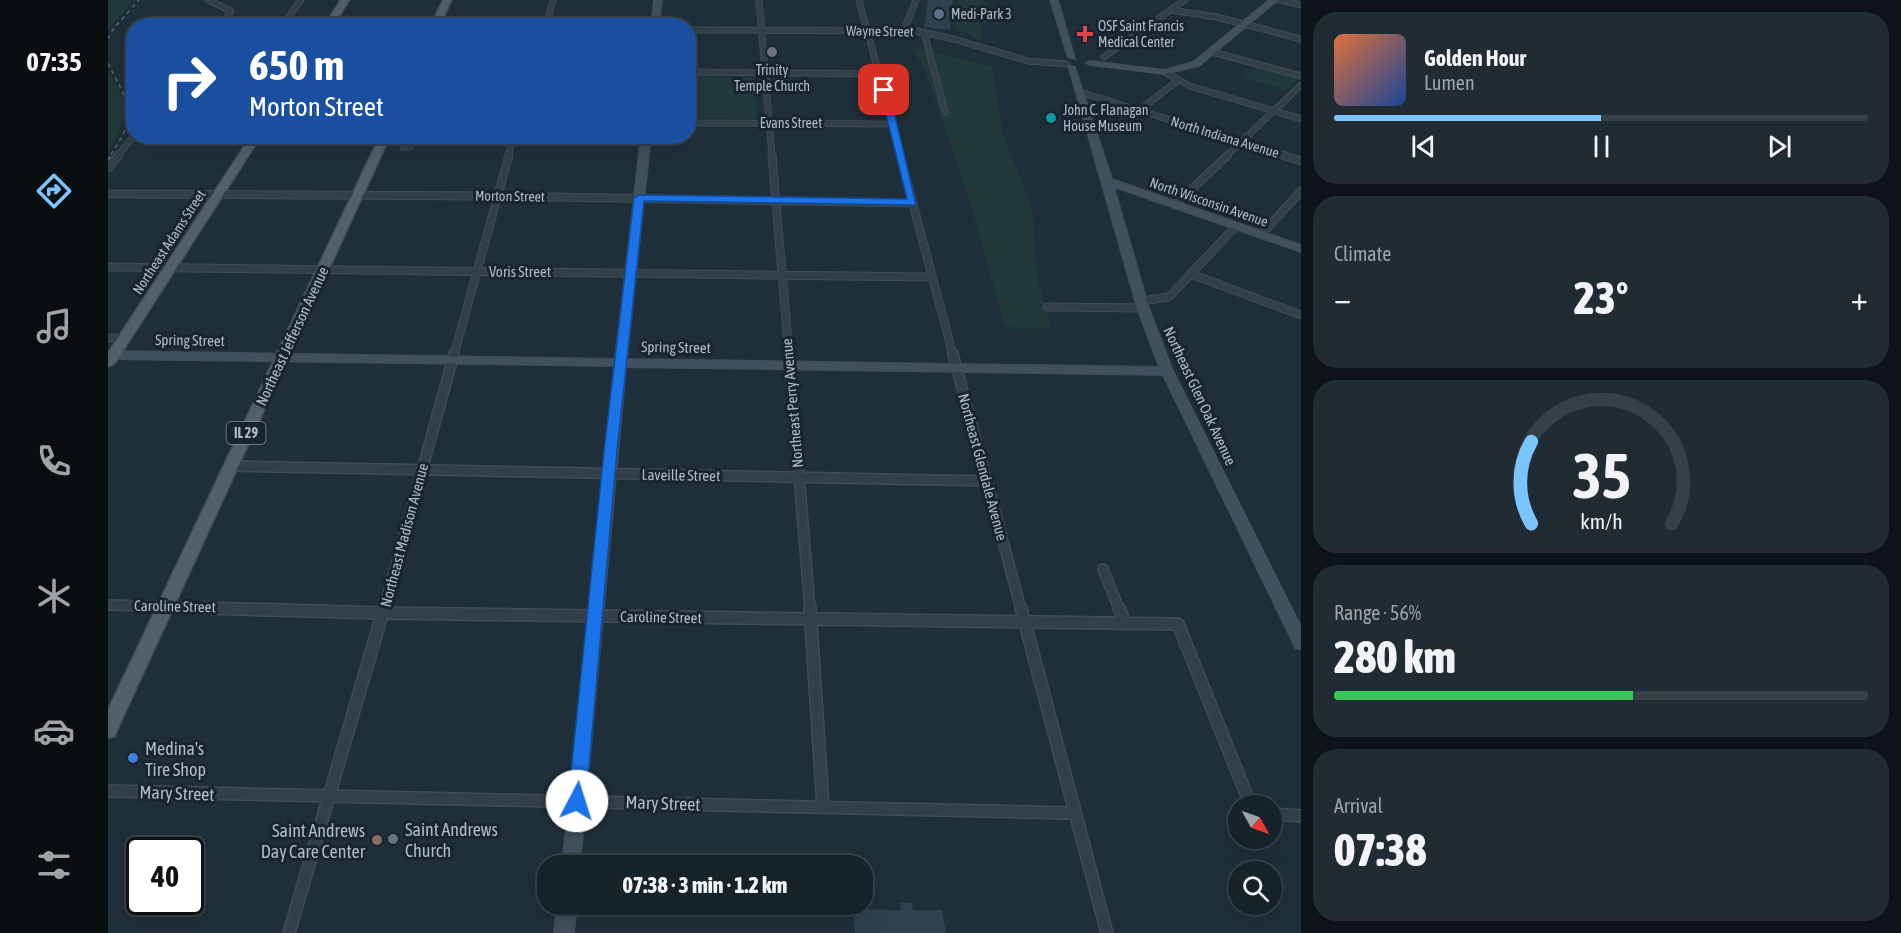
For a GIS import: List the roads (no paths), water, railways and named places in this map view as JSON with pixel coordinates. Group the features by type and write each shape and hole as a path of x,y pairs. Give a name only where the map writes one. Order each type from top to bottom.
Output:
{"main road":[{"path":"333,18 345,0"},
{"path":"439,18 447,0"},
{"name":"Northeast Adams Street","path":"111,359 251,144"},
{"name":"Northeast Jefferson Avenue","path":"108,730 381,144"}],"street":[{"path":"208,0 232,13 228,18"},
{"path":"288,18 301,0"},
{"path":"548,18 553,0"},
{"path":"656,18 658,0"},
{"name":"Northeast Perry Avenue","path":"759,0 811,619 823,807"},
{"name":"Northeast Glendale Avenue","path":"859,0 1107,933"},
{"path":"904,30 916,0"},
{"name":"Northeast Glen Oak Avenue","path":"1054,0 1070,63 1113,199 1142,305 1167,371 1301,642"},
{"path":"1104,57 1185,0"},
{"path":"1078,88 1079,72 1087,66 1111,64 1164,72 1196,64 1274,0"},
{"path":"1280,0 1301,5"},
{"path":"1170,10 1245,24 1301,39"},
{"name":"Wayne Street","path":"696,30 904,30 924,32 1028,63 1070,63"},
{"path":"924,32 945,112"},
{"path":"1212,52 1301,76"},
{"path":"1070,63 1083,59 1087,66"},
{"path":"696,72 880,74"},
{"path":"1164,72 1177,81 1301,119"},
{"path":"1140,110 1177,81"},
{"path":"1175,205 1301,85"},
{"name":"North Indiana Avenue","path":"1078,88 1301,161"},
{"name":"Evans Street","path":"696,123 893,124"},
{"path":"108,168 128,144"},
{"name":"Northeast Madison Avenue","path":"289,933 383,613 512,144"},
{"path":"572,855 608,473 645,144"},
{"name":"North Wisconsin Avenue","path":"1107,181 1301,249"},
{"path":"1113,199 1113,193 1120,189 1151,196"},
{"path":"1261,235 1301,191"},
{"name":"Morton Street","path":"108,195 496,196 913,202"},
{"path":"1047,307 1142,305 1167,298 1236,226"},
{"name":"Voris Street","path":"108,267 932,277"},
{"path":"1191,274 1301,315"},
{"path":"108,338 124,338"},
{"name":"Spring Street","path":"111,359 283,357 1167,371"},
{"name":"Laveille Street","path":"230,466 987,481"},
{"path":"1103,569 1125,624"},
{"name":"Caroline Street","path":"108,605 383,613 1024,624 1178,624 1244,795"},
{"name":"Mary Street","path":"108,791 1074,813"},
{"path":"1282,815 1301,816"},
{"path":"564,933 566,915"}],"railway":[{"path":"108,39 114,28 139,0"},
{"path":"108,63 126,102"},
{"path":"110,156 126,125"},
{"path":"108,160 111,155"}],"place":[{"name":"Medi-Park 3","path":"939,14"},
{"name":"OSF Saint Francis Medical Center","path":"1085,34"},
{"name":"Trinity Temple Church","path":"772,52"},
{"name":"John C. Flanagan House Museum","path":"1051,118"},
{"name":"Medina's Tire Shop","path":"133,758"},
{"name":"Saint Andrews Church","path":"393,839"},
{"name":"Saint Andrews Day Care Center","path":"377,840"}]}
